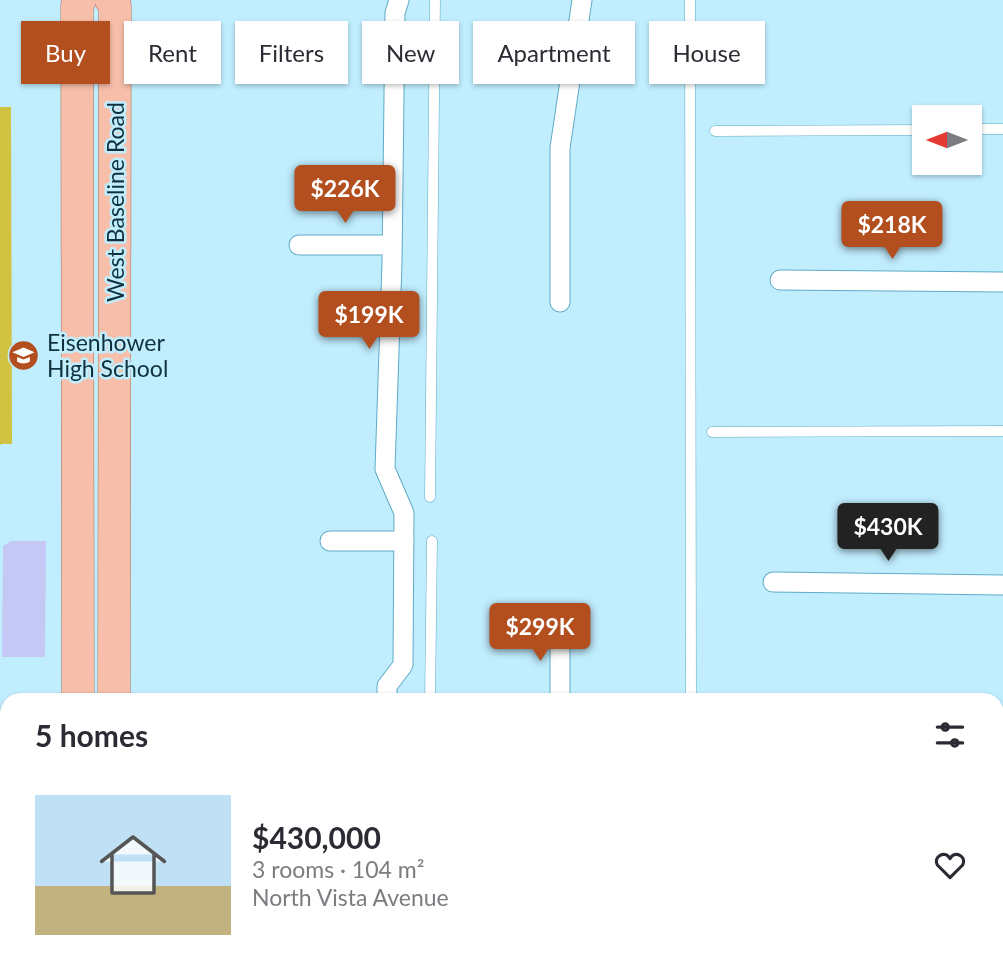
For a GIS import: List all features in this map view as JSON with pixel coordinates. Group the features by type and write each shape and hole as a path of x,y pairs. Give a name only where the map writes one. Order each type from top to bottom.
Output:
{"main road":[{"name":"West Baseline Road","path":"78,693 77,6 80,0"},
{"name":"West Baseline Road","path":"111,0 115,6 114,693"}],"street":[{"path":"387,693 387,686 403,665 404,513 385,469 395,13 399,0"},
{"path":"560,302 560,148 582,0"},
{"path":"299,245 392,245"},
{"path":"780,280 1003,282"},
{"path":"330,541 404,541"},
{"path":"773,582 1003,585"},
{"path":"560,627 560,693"}],"lane":[{"path":"430,496 435,0"},
{"path":"690,0 691,693"},
{"path":"982,129 1003,129"},
{"path":"715,131 912,130"},
{"path":"712,432 1003,430"},
{"path":"430,693 432,541"}],"shaded area":[{"path":"0,107 11,107 12,444 0,446"}],"water":[{"path":"11,541 46,541 45,657 2,657 3,546"}],"place":[{"name":"Eisenhower High School","path":"24,355"}]}
